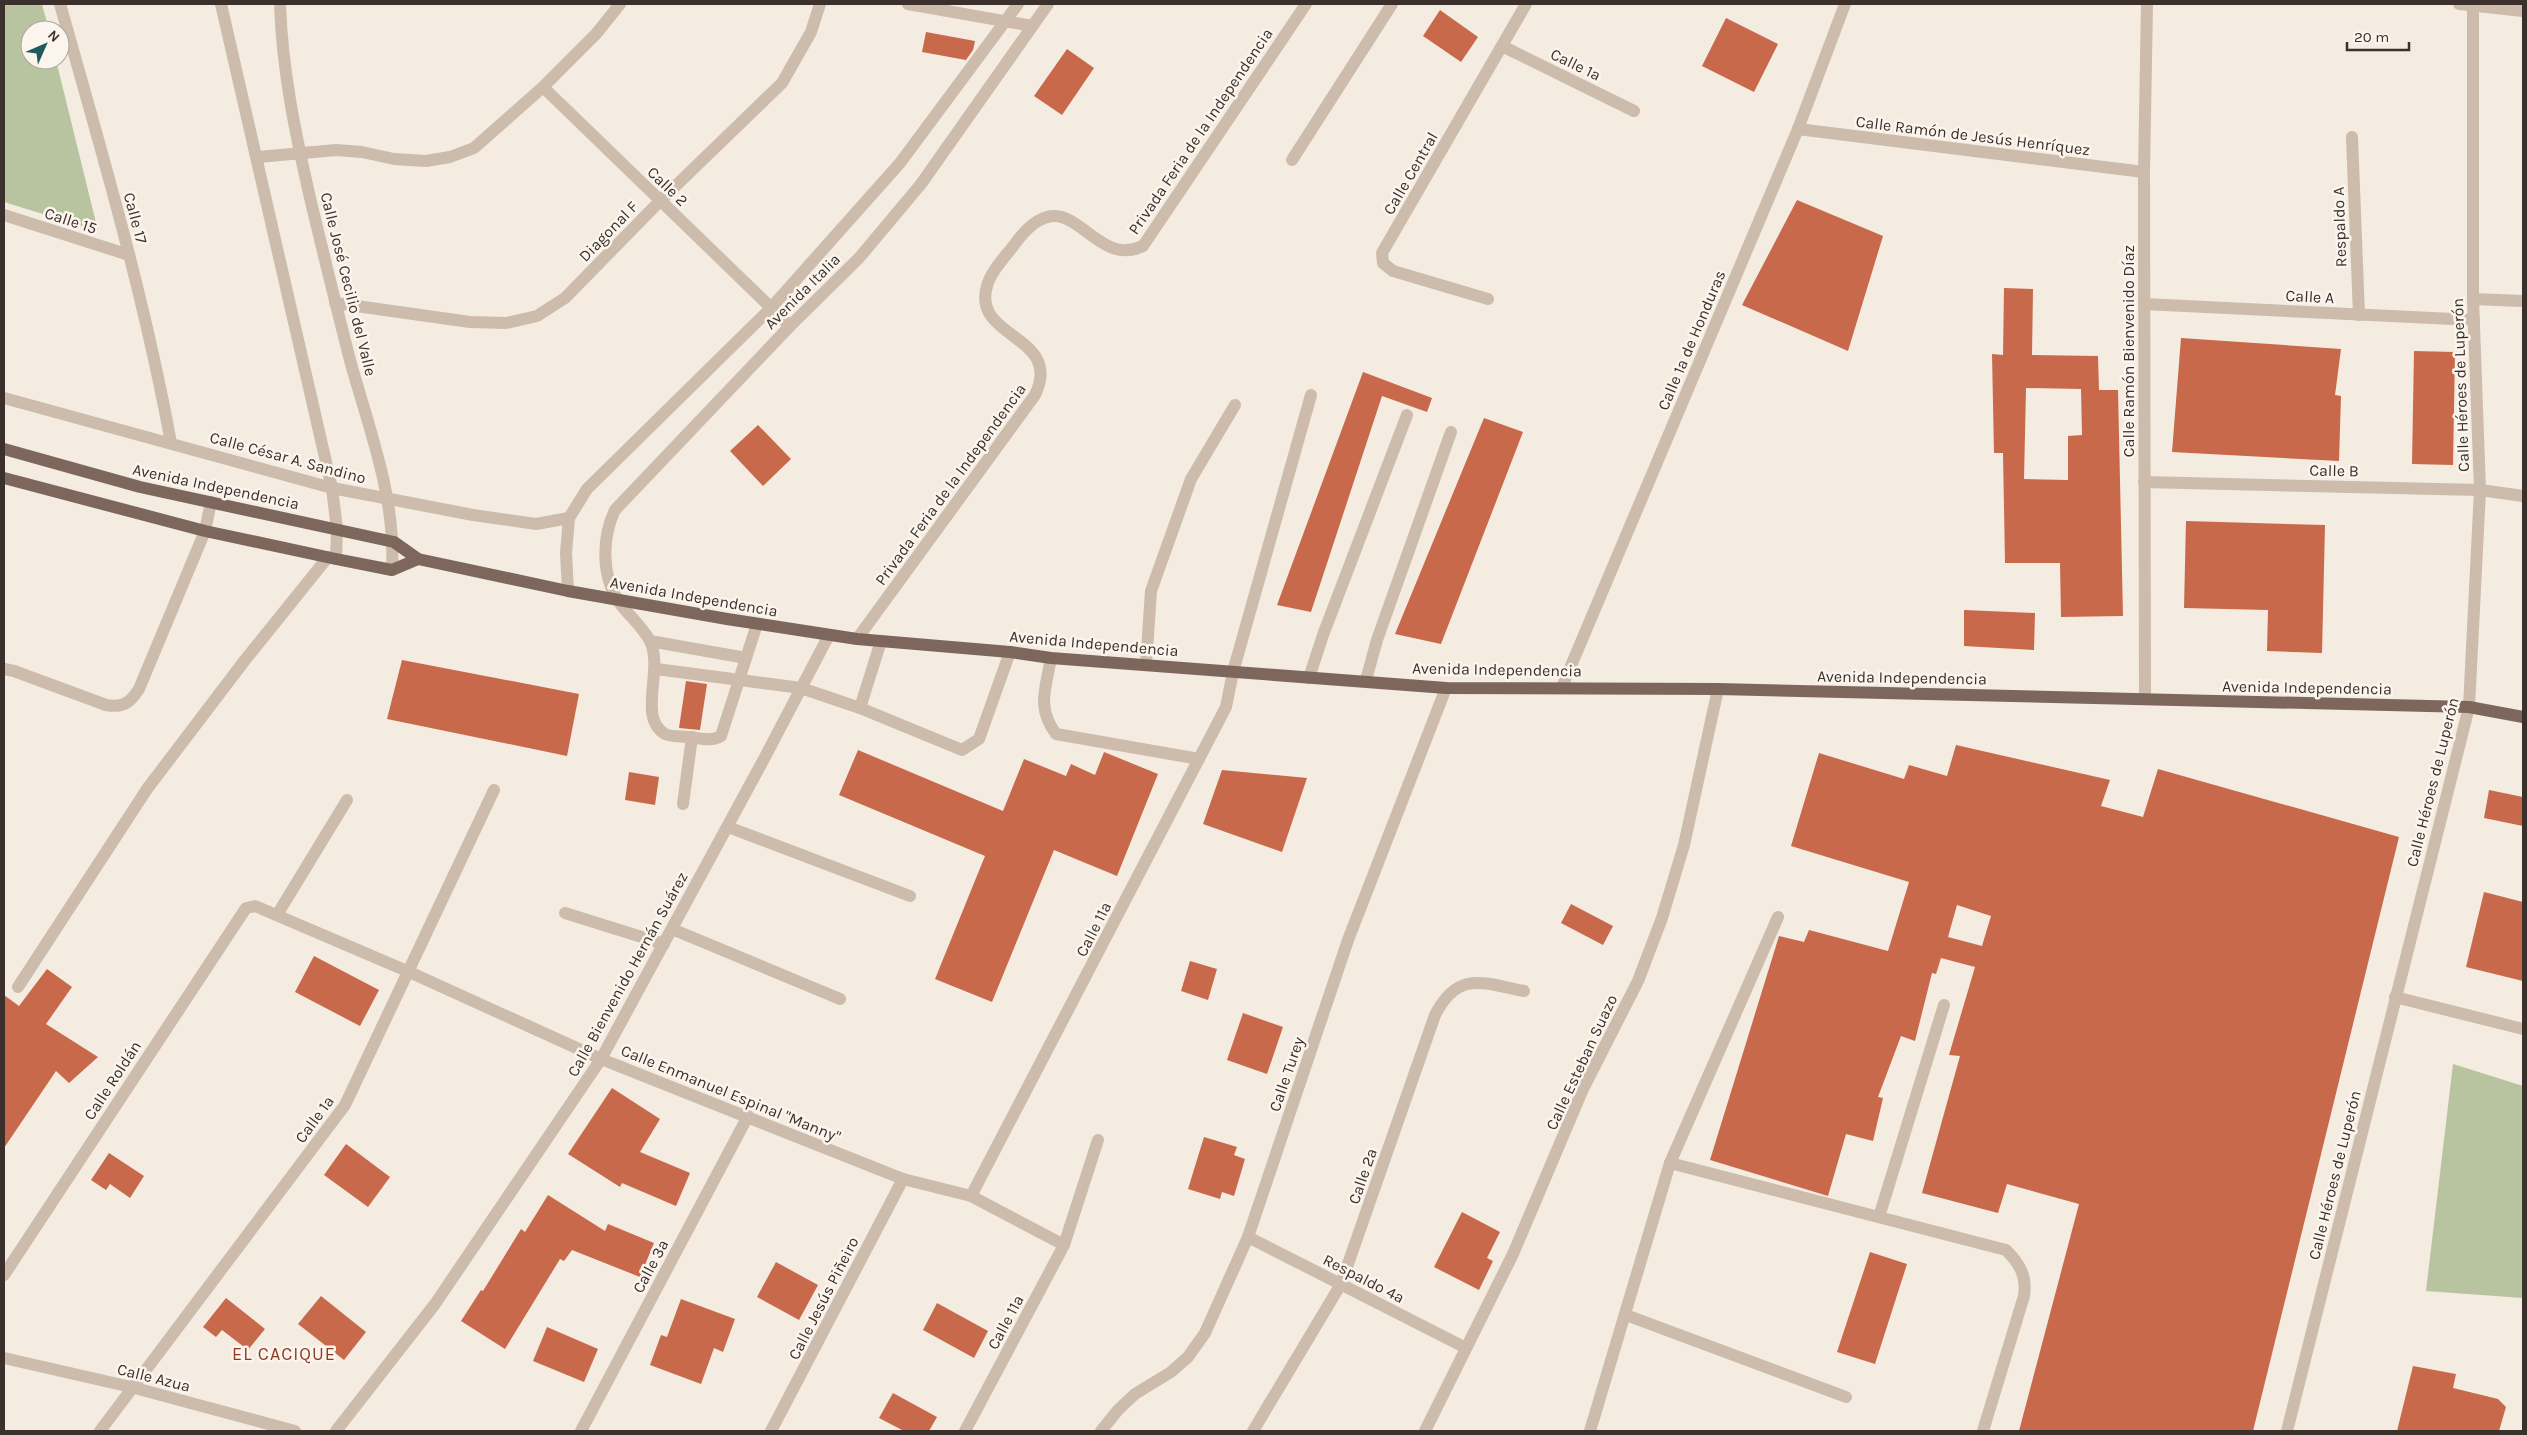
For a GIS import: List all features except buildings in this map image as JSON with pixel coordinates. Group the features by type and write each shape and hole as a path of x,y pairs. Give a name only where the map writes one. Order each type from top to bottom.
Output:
{"main road":[{"name":"Avenida Independencia","path":"4,449 140,487 394,542 418,559 617,600 857,639 1010,652 1052,658 1309,678 1366,680 1446,688 1718,689 2469,707 2522,715"},
{"path":"4,478 205,531 392,570 418,559"}],"street":[{"name":"Calle 17","path":"60,4 129,255 160,380 172,443"},
{"path":"18,987 147,789 245,660 332,558 337,529 332,488 258,157 221,4"},
{"name":"Calle José Cecilio del Valle","path":"280,4 281,41 300,154 335,303 389,499 394,542 392,570"},
{"path":"258,157 336,150 426,161 450,158 474,148 543,87 596,34 620,4"},
{"name":"Diagonal F","path":"335,303 470,322 506,323 538,316 565,298 660,201 782,83 810,32 820,4"},
{"path":"908,4 1032,26"},
{"name":"Avenida Italia","path":"568,591 566,553 569,518 587,489 770,309 900,163 1018,4"},
{"name":"Avenida Italia","path":"617,600 607,570 604,544 607,526 615,510 790,326 859,258 921,184 1048,4"},
{"name":"Privada Feria de la Independencia","path":"857,639 1035,395 1042,381 1042,369 1035,354 990,314 985,300 987,285 994,273 1027,227 1039,218 1053,216 1065,218 1108,247 1120,252 1132,251 1143,246 1306,4"},
{"path":"1292,160 1392,4"},
{"name":"Calle Central","path":"1488,299 1393,271 1383,263 1382,253 1526,4"},
{"name":"Calle 1a de Honduras","path":"1562,687 1798,129 1845,4"},
{"name":"Calle Ramón Bienvenido Díaz","path":"2145,699 2144,172 2147,4"},
{"path":"2459,4 2473,4 2523,11"},
{"name":"Calle Héroes de Luperón","path":"2287,1431 2469,707 2480,490 2473,300 2473,4"},
{"name":"Calle 1a","path":"1502,46 1634,111"},
{"name":"Calle 2","path":"543,87 770,309 790,326"},
{"name":"Calle Ramón de Jesús Henríquez","path":"1798,129 2144,172"},
{"name":"Respaldo A","path":"2352,137 2359,315"},
{"name":"Calle 15","path":"4,216 129,255"},
{"path":"2473,300 2523,301"},
{"name":"Calle A","path":"2144,304 2474,320"},
{"name":"Calle 11a","path":"971,1196 1226,707 1233,672 1311,395"},
{"name":"Calle César A. Sandino","path":"4,398 332,488 473,515 536,524 569,518"},
{"path":"1146,665 1151,591 1191,479 1235,405"},
{"path":"1309,678 1322,635 1408,415"},
{"path":"1366,680 1377,640 1436,480 1451,432"},
{"name":"Calle B","path":"2144,482 2480,490 2523,496"},
{"path":"4,669 106,705 116,707 126,705 139,689 205,531 211,502"},
{"path":"617,600 650,641 656,669 650,709 654,724 666,734 713,740 721,736 757,624"},
{"name":"Calle Bienvenido Hernán Suárez","path":"336,1431 435,1304 601,1059 728,826 828,635"},
{"path":"650,641 746,658"},
{"path":"860,708 881,641"},
{"path":"656,669 801,688 860,708 962,750 979,739 1010,652"},
{"path":"1052,658 1043,708 1048,722 1056,734 1199,759"},
{"name":"Calle Turey","path":"1101,1431 1118,1410 1135,1394 1171,1372 1188,1357 1205,1332 1248,1238 1348,940 1446,688"},
{"name":"Calle Esteban Suazo","path":"1425,1431 1513,1254 1583,1089 1641,972 1662,918 1684,845 1718,689"},
{"path":"683,804 692,737"},
{"name":"Calle 1a","path":"100,1431 345,1105 494,790"},
{"path":"277,915 347,800"},
{"path":"728,826 910,896"},
{"name":"Calle Enmanuel Espinal \"Manny\"","path":"250,906 277,915 407,971 601,1059 903,1179 971,1196 1064,1245"},
{"name":"Calle Roldán","path":"4,1275 240,916 250,906"},
{"path":"565,914 664,944"},
{"path":"1590,1431 1670,1163 1778,917"},
{"path":"672,929 840,999"},
{"name":"Calle 2a","path":"1253,1431 1341,1284 1435,1015 1442,1001 1452,990 1462,984 1474,982 1524,991"},
{"path":"2395,997 2523,1029"},
{"path":"1879,1217 1944,1005"},
{"name":"Calle 3a","path":"581,1431 748,1116"},
{"name":"Calle 11a","path":"965,1431 1064,1245 1098,1140"},
{"path":"1670,1163 2006,1250 2019,1263 2026,1282 2024,1296 1983,1431"},
{"name":"Calle Jesús Piñeiro","path":"772,1431 903,1179"},
{"name":"Respaldo 4a","path":"1248,1238 1466,1348"},
{"path":"1626,1315 1846,1397"},
{"name":"Calle Azua","path":"4,1358 131,1388 295,1431"}],"green space":[{"path":"4,4 42,4 46,20 20,20 20,70 58,70 98,231 4,202"},
{"path":"2453,1064 2523,1086 2523,1298 2426,1291"}],"district":[{"name":"EL CACIQUE","path":"284,1354"}]}
